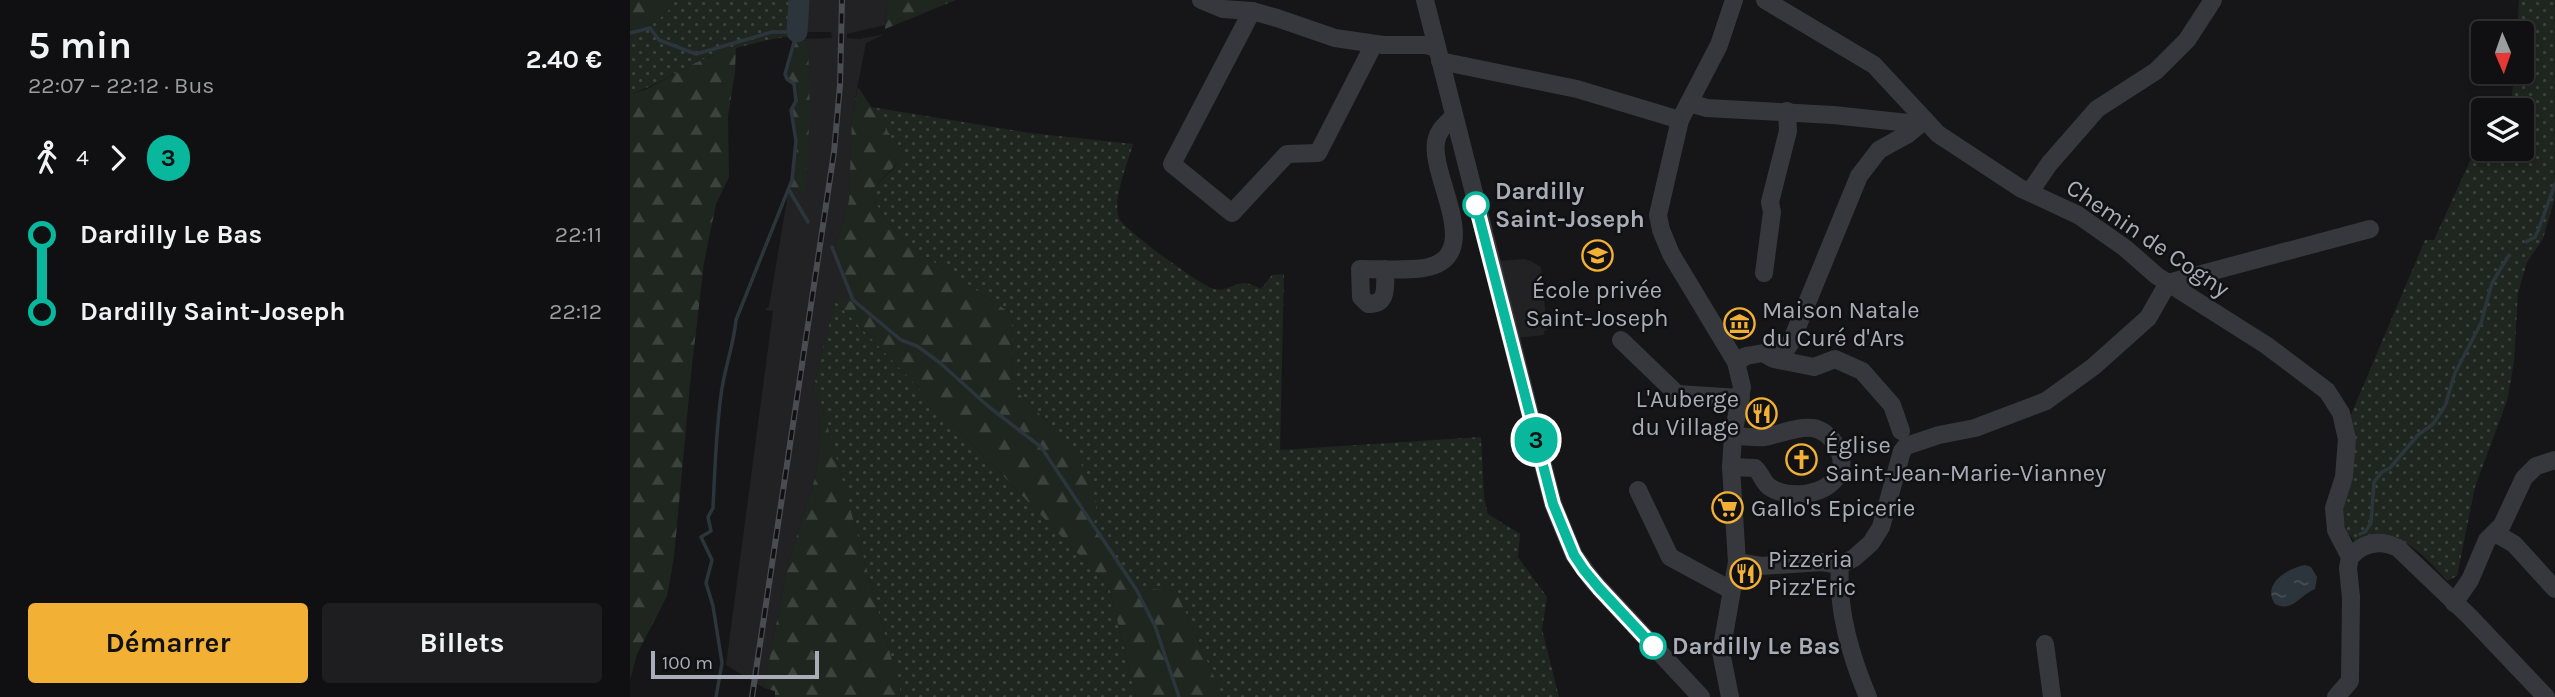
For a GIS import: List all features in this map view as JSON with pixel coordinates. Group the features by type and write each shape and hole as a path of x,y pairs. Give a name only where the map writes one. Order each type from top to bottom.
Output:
{"street":[{"path":"1201,0 1223,9 1252,11 1335,38 1374,44 1426,45 1439,55 1577,89 1680,120"},
{"path":"1425,0 1558,532 1567,548 1599,588 1701,697"},
{"path":"1730,697 1721,652 1737,562 1731,467 1733,436 1742,387 1736,362 1671,254 1658,215 1680,120 1718,45 1734,0"},
{"name":"Chemin de Cogny","path":"1765,0 1874,65 1922,122 1938,134 1994,172 2078,215 2125,248 2157,276 2266,345 2312,378 2335,400 2345,425 2347,452 2344,477 2334,508 2336,530 2350,557"},
{"path":"2030,192 2049,164 2097,110 2156,71 2186,40 2213,0"},
{"path":"1252,11 1172,164 1232,214 1287,154 1318,153 1374,44"},
{"path":"1689,103 1707,108 1787,111 1922,122"},
{"path":"1764,273 1772,212 1770,202 1788,131 1787,111"},
{"path":"1385,269 1425,268 1447,257 1451,251 1455,239 1453,221 1437,163 1436,145 1439,132 1454,116"},
{"path":"1769,355 1787,348 1791,342 1858,176 1879,150 1908,134 1922,122"},
{"path":"1737,562 1761,566 1822,562 1840,565 1854,558 1871,543 1881,527 1902,451 1906,446 1939,435 1975,428 2046,401 2093,367 2148,318 2168,283 2370,229"},
{"path":"1621,340 1677,394 1741,398"},
{"path":"1736,362 1752,354 1763,353 1774,359 1814,367 1835,359 1863,371 1892,405 1901,431"},
{"path":"1731,467 1755,468 1768,487 1783,492 1806,494 1825,487 1840,470 1841,461 1836,445 1825,432 1814,428 1779,431 1765,437 1733,436"},
{"path":"2454,603 2470,580 2487,540 2502,525 2524,478 2553,455"},
{"path":"1638,490 1670,557 1731,590"},
{"path":"2495,533 2514,544 2555,589"},
{"path":"2344,694 2352,662 2348,568 2350,557 2362,546 2386,543 2405,554 2504,651 2546,697"},
{"path":"1840,565 1839,588 1854,656 1868,697"},
{"path":"2045,644 2052,697"}],"shaded area":[{"path":"801,0 887,0 885,25 847,34 847,38 859,39 885,34 866,43 852,115 849,201 835,247 857,305 837,296 813,389 820,408 816,475 787,567 764,688 726,665 773,311 765,310 769,306 789,187 805,193 808,41 798,39 832,38 831,32 799,32"},
{"path":"1524,259 1541,267 1547,330 1544,335 1517,338 1498,261"}],"green space":[{"path":"630,0 676,0 656,21 630,33"},
{"path":"676,0 799,0 796,36 759,42 717,54 630,94 630,33 656,21"},
{"path":"887,0 956,0 885,29"},
{"path":"2519,0 2555,0 2555,197 2543,239 2527,262 2518,293 2514,362 2507,401 2475,487 2457,576 2447,581 2425,557 2398,539 2377,535 2355,542 2347,532 2340,508 2347,424 2425,240 2434,240 2471,158 2471,161 2534,161 2534,98 2512,98 2513,84 2534,84 2534,21 2518,21"},
{"path":"796,39 808,41 810,111 805,193 789,187 796,141 791,110 796,101 794,84 789,79 786,68"},
{"path":"736,46 728,116 729,177 716,204 704,263 674,557 667,596 637,654 630,680 630,94 647,89 695,63"},
{"path":"858,87 904,156 870,192 883,216 905,243 1012,314 1013,388 1056,431 1083,467 1092,486 1096,505 1094,523 1136,588 1176,591 1223,697 1136,697 1109,586 835,301 837,295 856,304 835,247 849,201 852,115"},
{"path":"871,107 1030,133 1133,144 1119,191 1117,210 1123,224 1133,233 1179,268 1214,289 1245,283 1261,289 1272,275 1284,274 1280,450 1481,437 1484,497 1488,514 1520,534 1518,557 1547,597 1542,629 1559,697 1223,697 1176,591 1136,589 1094,523 1095,498 1079,461 1045,419 1013,388 1012,314 905,243 883,216 870,192 903,156"},
{"path":"835,301 1109,586 1136,697 902,697 815,381"},
{"path":"815,381 902,697 775,697 775,691 764,688 787,567 816,475 820,408 813,389"}],"water":[{"path":"2305,565 2311,567 2317,577 2315,589 2291,605 2275,604 2271,590 2278,578"}],"waterway":[{"path":"797,32 799,0"},
{"path":"630,33 650,28 659,40 696,54 772,32 797,32 785,74 794,84 796,101 791,110 796,141 792,180 736,320 720,403 713,508 708,517 711,531 701,537 712,560 706,583 713,606 722,663 716,697"},
{"path":"2526,242 2535,237 2555,184"},
{"path":"789,190 808,222"},
{"path":"832,247 853,300 901,340 917,346 939,362 989,407 1041,447 1136,589 1155,626 1179,697"},
{"path":"2360,534 2365,532 2371,523 2374,482 2382,472 2390,468 2418,435 2433,424 2445,406 2455,373 2481,323 2492,283 2509,255"}],"railway":[{"path":"752,697 834,152 840,85 842,0"}],"bus line":[{"name":"3","path":"1476,205 1553,504 1574,555 1584,570 1653,646"}],"place":[{"name":"Dardilly Saint-Joseph","path":"1476,205"},
{"name":"École privée Saint-Joseph","path":"1597,256"},
{"name":"Maison Natale du Curé d'Ars","path":"1739,324"},
{"name":"L'Auberge du Village","path":"1762,413"},
{"name":"Église Saint-Jean-Marie-Vianney","path":"1802,459"},
{"name":"Gallo's Epicerie","path":"1728,508"},
{"name":"Pizzeria Pizz'Eric","path":"1745,573"},
{"name":"Dardilly Le Bas","path":"1653,646"}]}
